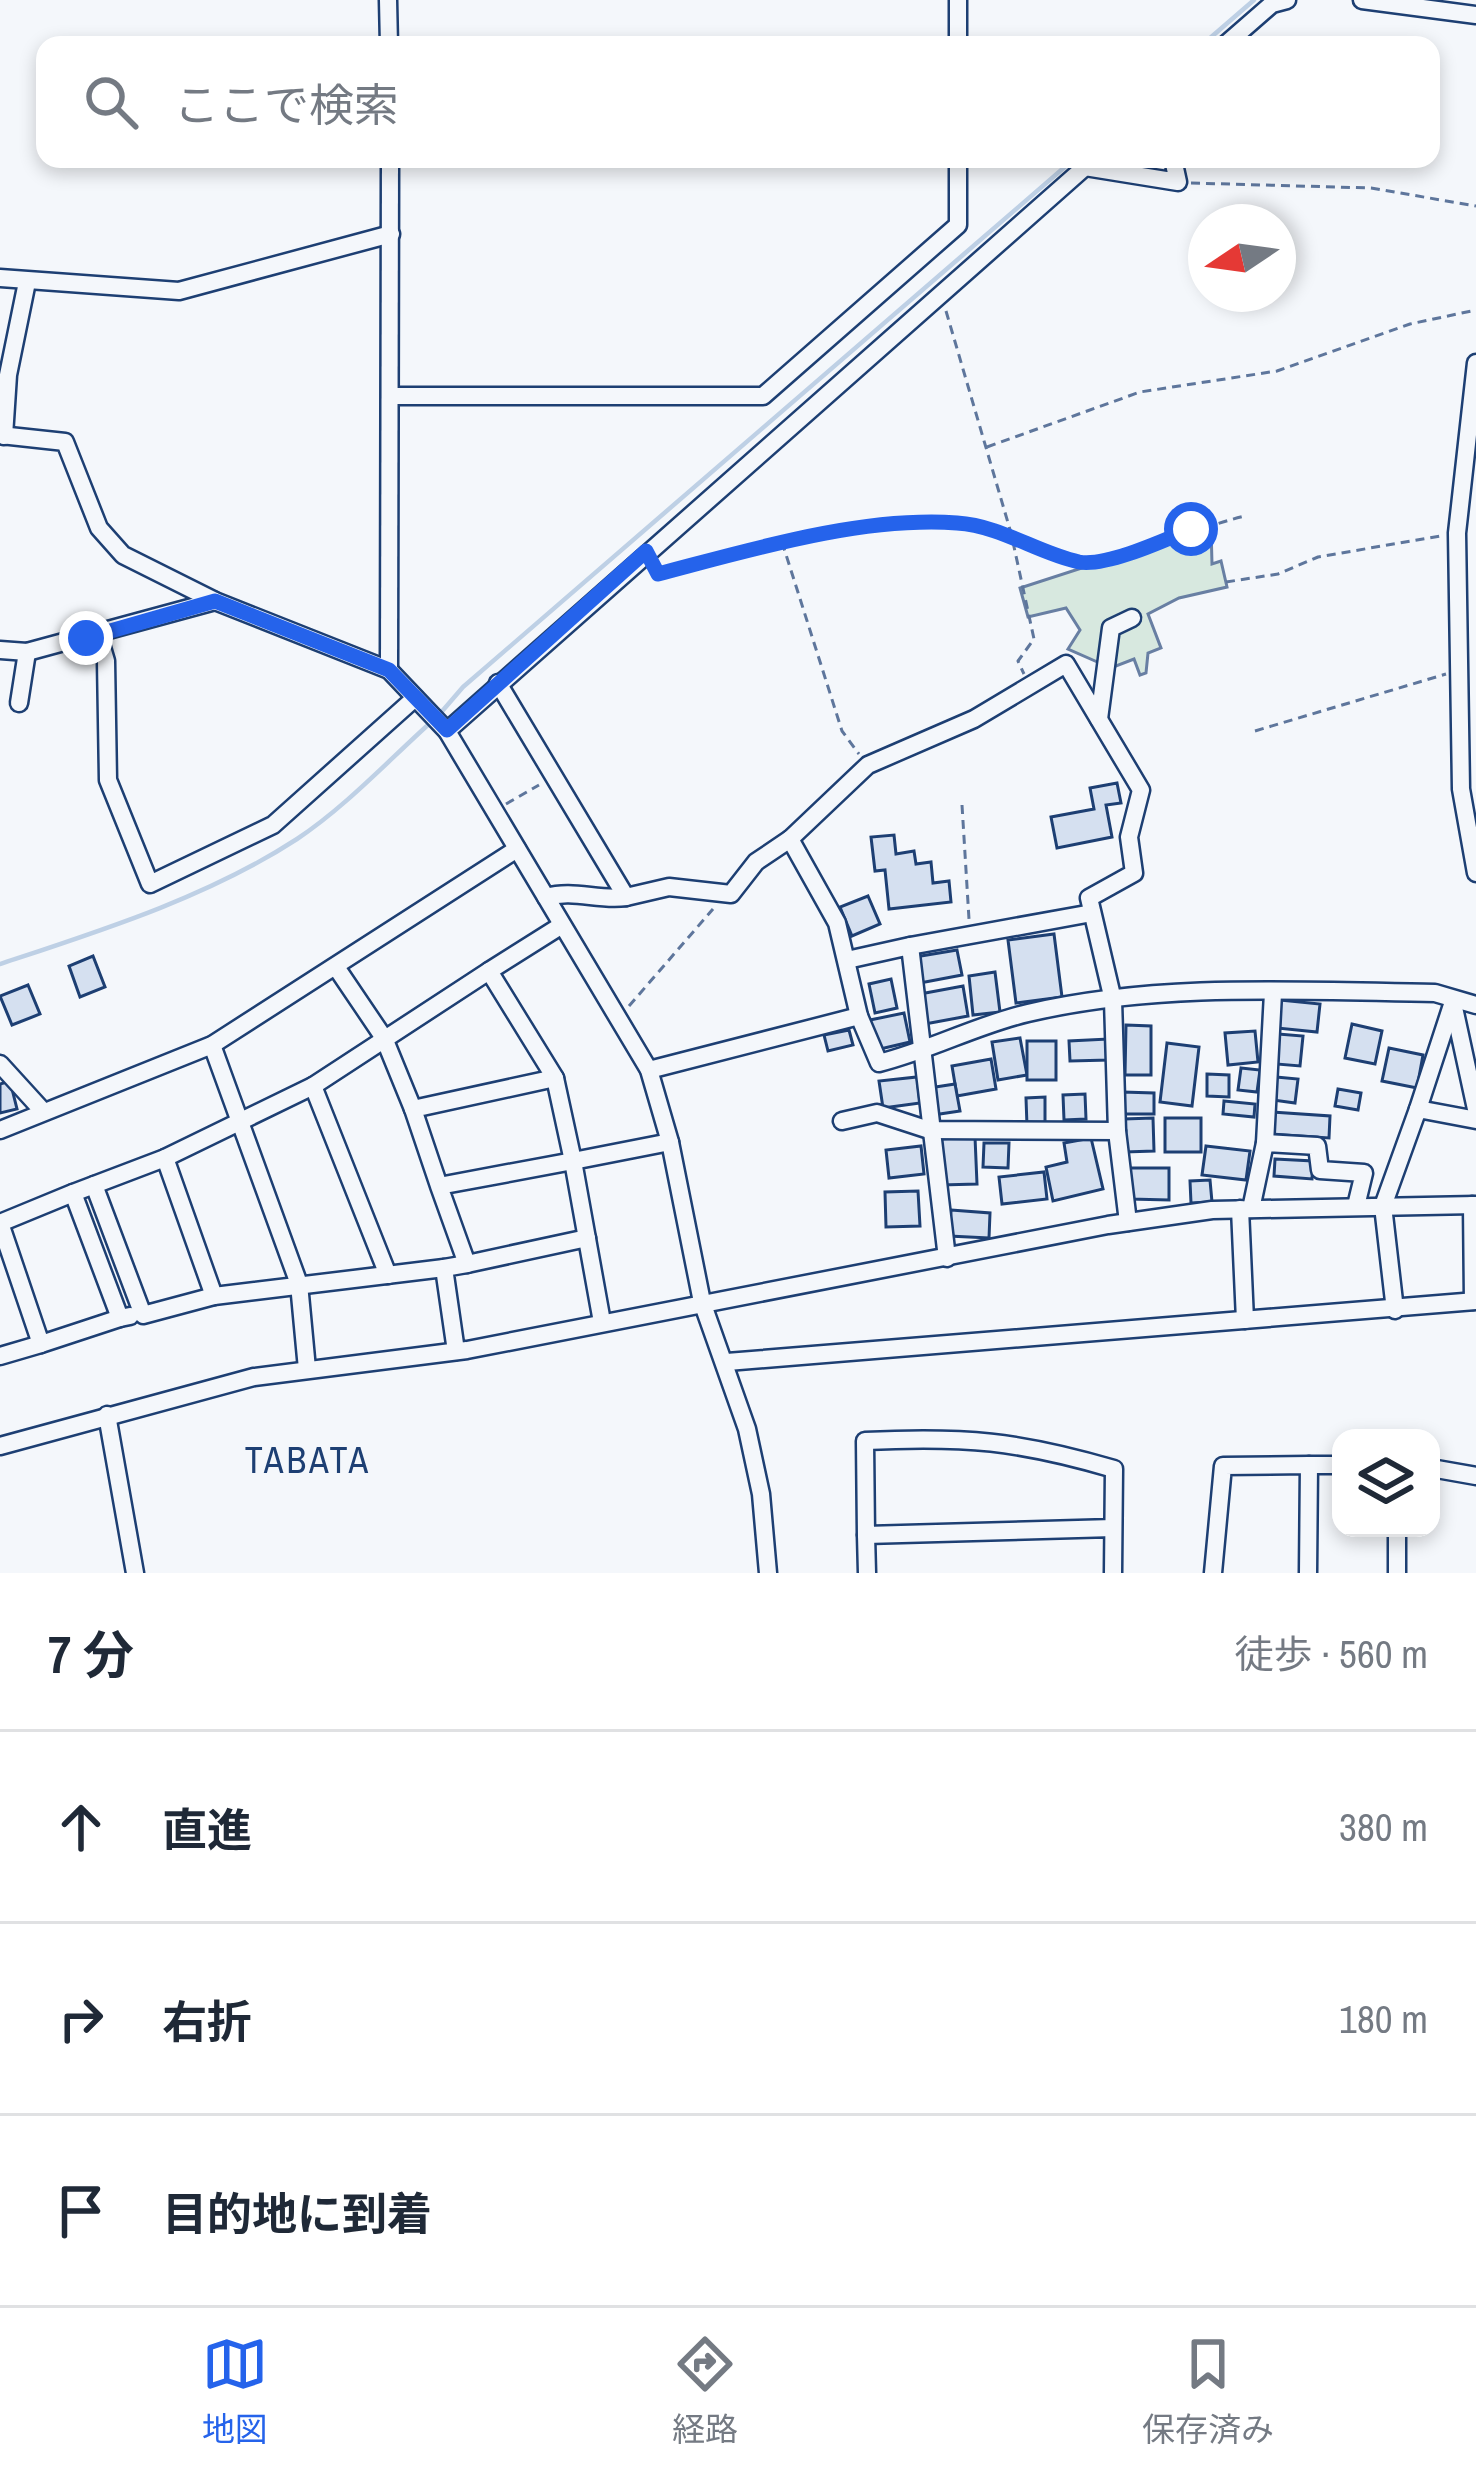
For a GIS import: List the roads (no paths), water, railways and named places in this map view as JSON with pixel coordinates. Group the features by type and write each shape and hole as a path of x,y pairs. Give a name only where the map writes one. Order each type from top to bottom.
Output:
{"street":[{"path":"388,0 389,36"},
{"path":"958,0 958,36"},
{"path":"1235,36 1271,4 1287,0"},
{"path":"1362,0 1476,15"},
{"path":"389,670 394,396 390,168"},
{"path":"394,396 763,396 958,225 958,168"},
{"path":"447,730 1083,168"},
{"path":"1112,168 1178,182 1175,168"},
{"path":"0,278 179,291 391,234"},
{"path":"27,282 8,375 2,436 65,442 99,528 123,555 215,601 389,670 447,730 649,1070 670,1142 701,1302 727,1362 761,1494 768,1573"},
{"path":"1476,363 1457,533 1461,789 1476,873"},
{"path":"0,650 26,652 215,601"},
{"path":"1099,720 1111,628 1132,618"},
{"path":"98,634 106,662 108,780 150,884 273,825 415,698"},
{"path":"19,703 26,652"},
{"path":"545,897 576,892 603,900 669,887 725,893 868,765 974,719 1066,664 1141,790 1129,836 1134,873 1089,898 1113,1000 1117,1131 1128,1222"},
{"path":"498,683 626,897"},
{"path":"790,839 837,923 859,1016 879,1063 1025,1013 1113,1000 1435,993 1453,1003 1476,1005"},
{"path":"0,1130 40,1109 212,1045 517,849"},
{"path":"847,960 1092,913"},
{"path":"40,1344 0,1223 244,1124 313,1086 562,925"},
{"path":"910,946 947,1258"},
{"path":"335,967 384,1038 467,1264"},
{"path":"489,970 555,1078 602,1322"},
{"path":"1245,1320 1245,1209 1264,1143 1273,993"},
{"path":"1396,1310 1383,1206 1453,1003"},
{"path":"1453,1003 1476,1108"},
{"path":"649,1070 859,1016"},
{"path":"212,1045 299,1284 307,1369"},
{"path":"0,1064 40,1109"},
{"path":"413,1109 555,1078"},
{"path":"313,1086 388,1274"},
{"path":"1418,1108 1476,1120"},
{"path":"842,1121 877,1113 929,1130 1117,1131"},
{"path":"439,1186 670,1142"},
{"path":"1264,1143 1317,1146 1320,1170 1364,1173 1356,1206"},
{"path":"165,1158 214,1296"},
{"path":"94,1185 143,1315"},
{"path":"73,1193 120,1318"},
{"path":"0,1446 107,1415 307,1369 456,1351 1128,1222 1245,1209 1474,1205 1475,1301 727,1362"},
{"path":"0,1356 120,1318 214,1296 444,1268 587,1238"},
{"path":"444,1268 456,1351"},
{"path":"107,1415 135,1573"},
{"path":"867,1573 866,1441 946,1437 1034,1445 1114,1469 1113,1573"},
{"path":"1307,1573 1309,1465"},
{"path":"1214,1573 1223,1466 1332,1465"},
{"path":"1440,1470 1476,1476"},
{"path":"866,1535 1113,1528"},
{"path":"1397,1537 1397,1573"}],"waterway":[{"path":"1212,36 1254,0"},
{"path":"438,716 463,687 1064,168"},
{"path":"0,964 153,911 263,860 332,813 429,724"}],"district":[{"name":"TABATA","path":"308,1460"}]}
